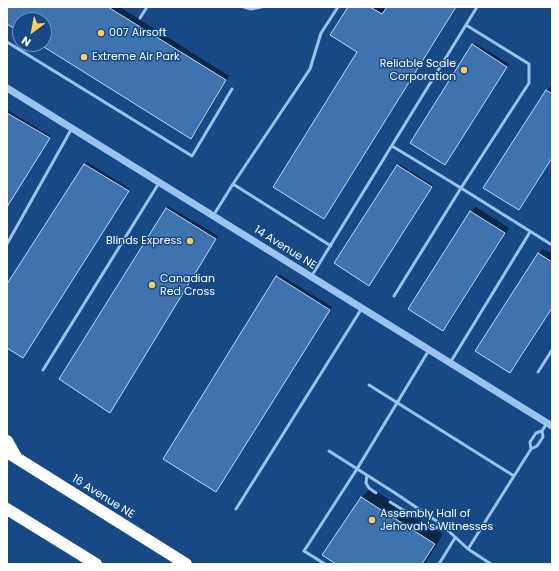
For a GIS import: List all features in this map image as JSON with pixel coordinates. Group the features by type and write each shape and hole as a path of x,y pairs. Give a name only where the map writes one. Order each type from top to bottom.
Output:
{"highway":[{"path":"7,441 11,454"},
{"name":"16 Avenue NE","path":"11,454 186,564"},
{"path":"7,509 96,564"}],"street":[{"name":"14 Avenue NE","path":"7,88 549,425"}],"lane":[{"path":"140,18 147,7"},
{"path":"244,7 251,9 260,7"},
{"path":"213,216 310,69 321,33 338,7"},
{"path":"312,277 477,7"},
{"path":"394,296 461,188 529,83 529,64 466,25"},
{"path":"7,42 192,156 232,89"},
{"path":"7,244 72,128"},
{"path":"392,146 552,245"},
{"path":"43,370 159,183"},
{"path":"233,184 331,246"},
{"path":"450,363 530,232"},
{"path":"236,509 362,308"},
{"path":"325,564 304,551 357,469 430,350"},
{"path":"538,372 552,350"},
{"path":"369,385 514,476"},
{"path":"531,449 530,442 536,433 542,431 549,425"},
{"path":"468,549 531,449 537,446 542,437 542,431"},
{"path":"329,451 441,524 454,538 491,564"},
{"path":"367,475 366,483 369,488 376,493"},
{"path":"390,502 413,516"},
{"path":"427,526 432,529 441,524"},
{"path":"439,564 454,538"}],"building":[{"path":"7,7 108,7 226,80 191,139 52,52 52,12 12,12 12,27 7,24"},
{"path":"348,7 370,7 382,14 387,7 456,7 324,219 273,187 357,52 330,35"},
{"path":"472,44 507,67 445,165 410,143"},
{"path":"546,90 552,94 552,158 519,210 483,188"},
{"path":"7,113 50,138 7,207"},
{"path":"84,164 129,191 23,358 7,348 7,284"},
{"path":"397,165 432,187 369,286 334,263"},
{"path":"166,208 216,239 110,413 59,379"},
{"path":"470,211 505,233 443,331 408,309"},
{"path":"538,253 552,262 552,308 510,373 475,351"},
{"path":"276,276 330,310 216,492 163,459"},
{"name":"Assembly Hall of Jehovah's Witnesses","path":"361,497 435,544 422,564 336,564 322,555"}],"place":[{"name":"007 Airsoft","path":"101,33"},
{"name":"Extreme Air Park","path":"84,57"},
{"name":"Reliable Scale Corporation","path":"464,70"},
{"name":"Blinds Express","path":"190,241"},
{"name":"Canadian Red Cross","path":"152,285"},
{"name":"Assembly Hall of Jehovah's Witnesses","path":"372,520"}]}
